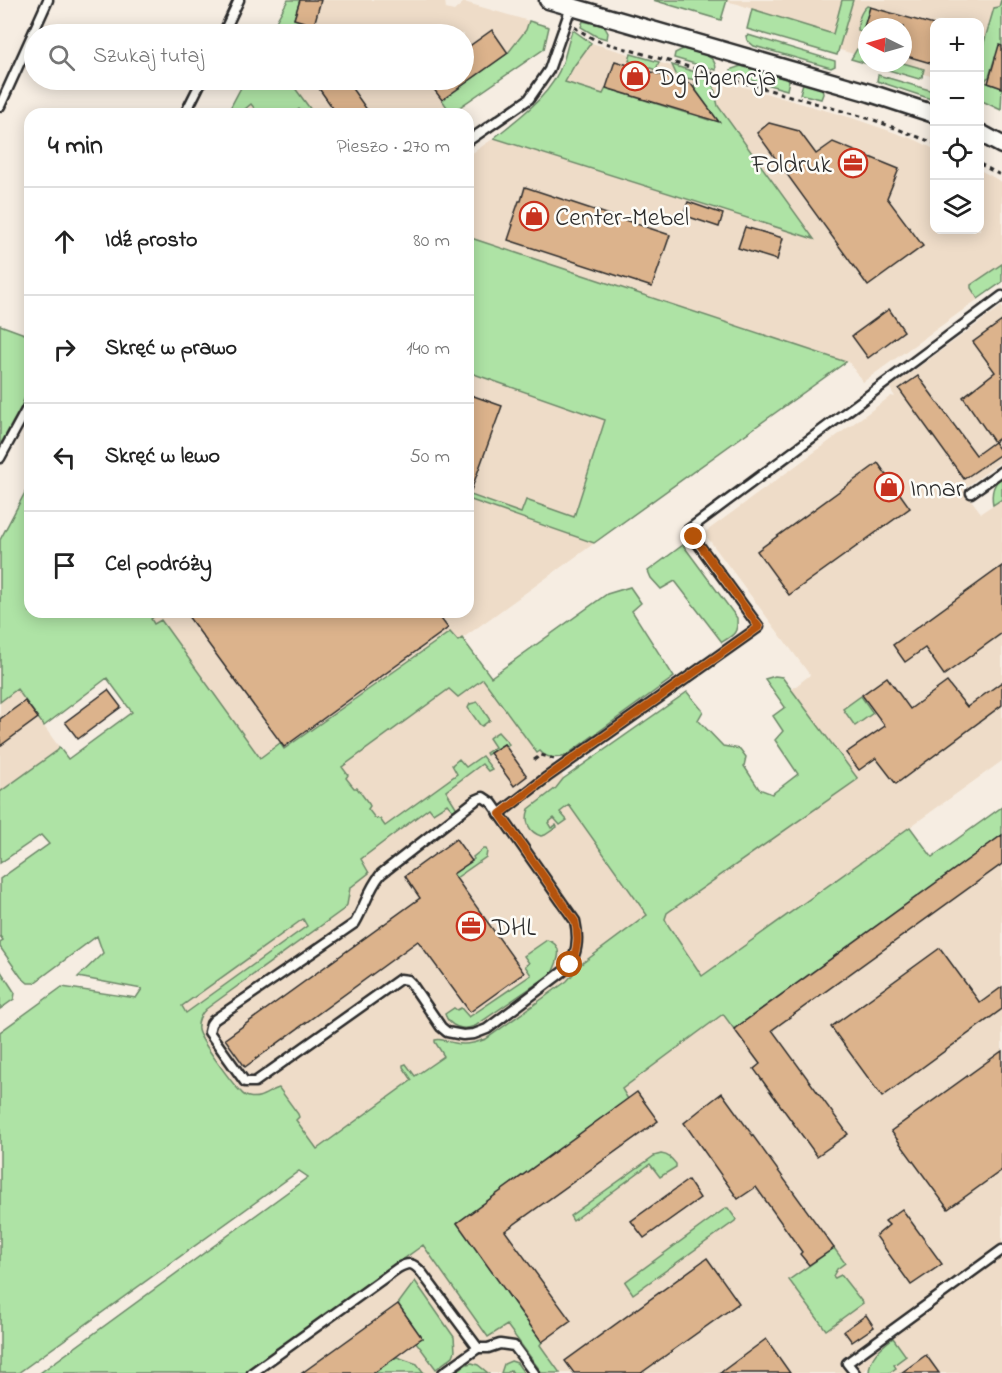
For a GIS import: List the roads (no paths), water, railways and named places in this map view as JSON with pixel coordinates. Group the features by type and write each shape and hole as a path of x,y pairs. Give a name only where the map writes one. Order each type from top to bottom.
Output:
{"street":[{"path":"548,0 569,14 870,93 930,113"},
{"path":"984,135 1002,145"}],"lane":[{"path":"37,24 48,0"},
{"path":"228,24 239,0"},
{"path":"474,137 529,99 549,70 569,14"},
{"path":"0,106 24,53"},
{"path":"188,108 197,90"},
{"path":"500,814 547,777 759,627 688,530 1002,296"},
{"path":"0,458 24,414"},
{"path":"971,493 1002,471"},
{"path":"483,797 500,814 575,921 578,944 574,957 566,970 487,1029 463,1035 452,1033 441,1027 411,983 400,979 255,1082 245,1082 209,1032 210,1023 355,923 372,885 381,874 476,800 483,797"},
{"path":"855,1373 848,1363 1002,1250"},
{"path":"252,1373 406,1264 416,1266 478,1348"},
{"path":"443,1373 478,1348 500,1344 514,1346 534,1373"}],"place":[{"name":"Dg Agencja","path":"635,76"},
{"name":"Foldruk","path":"853,163"},
{"name":"Center-Mebel","path":"534,216"},
{"name":"Innar","path":"889,487"},
{"name":"DHL","path":"471,926"}]}
